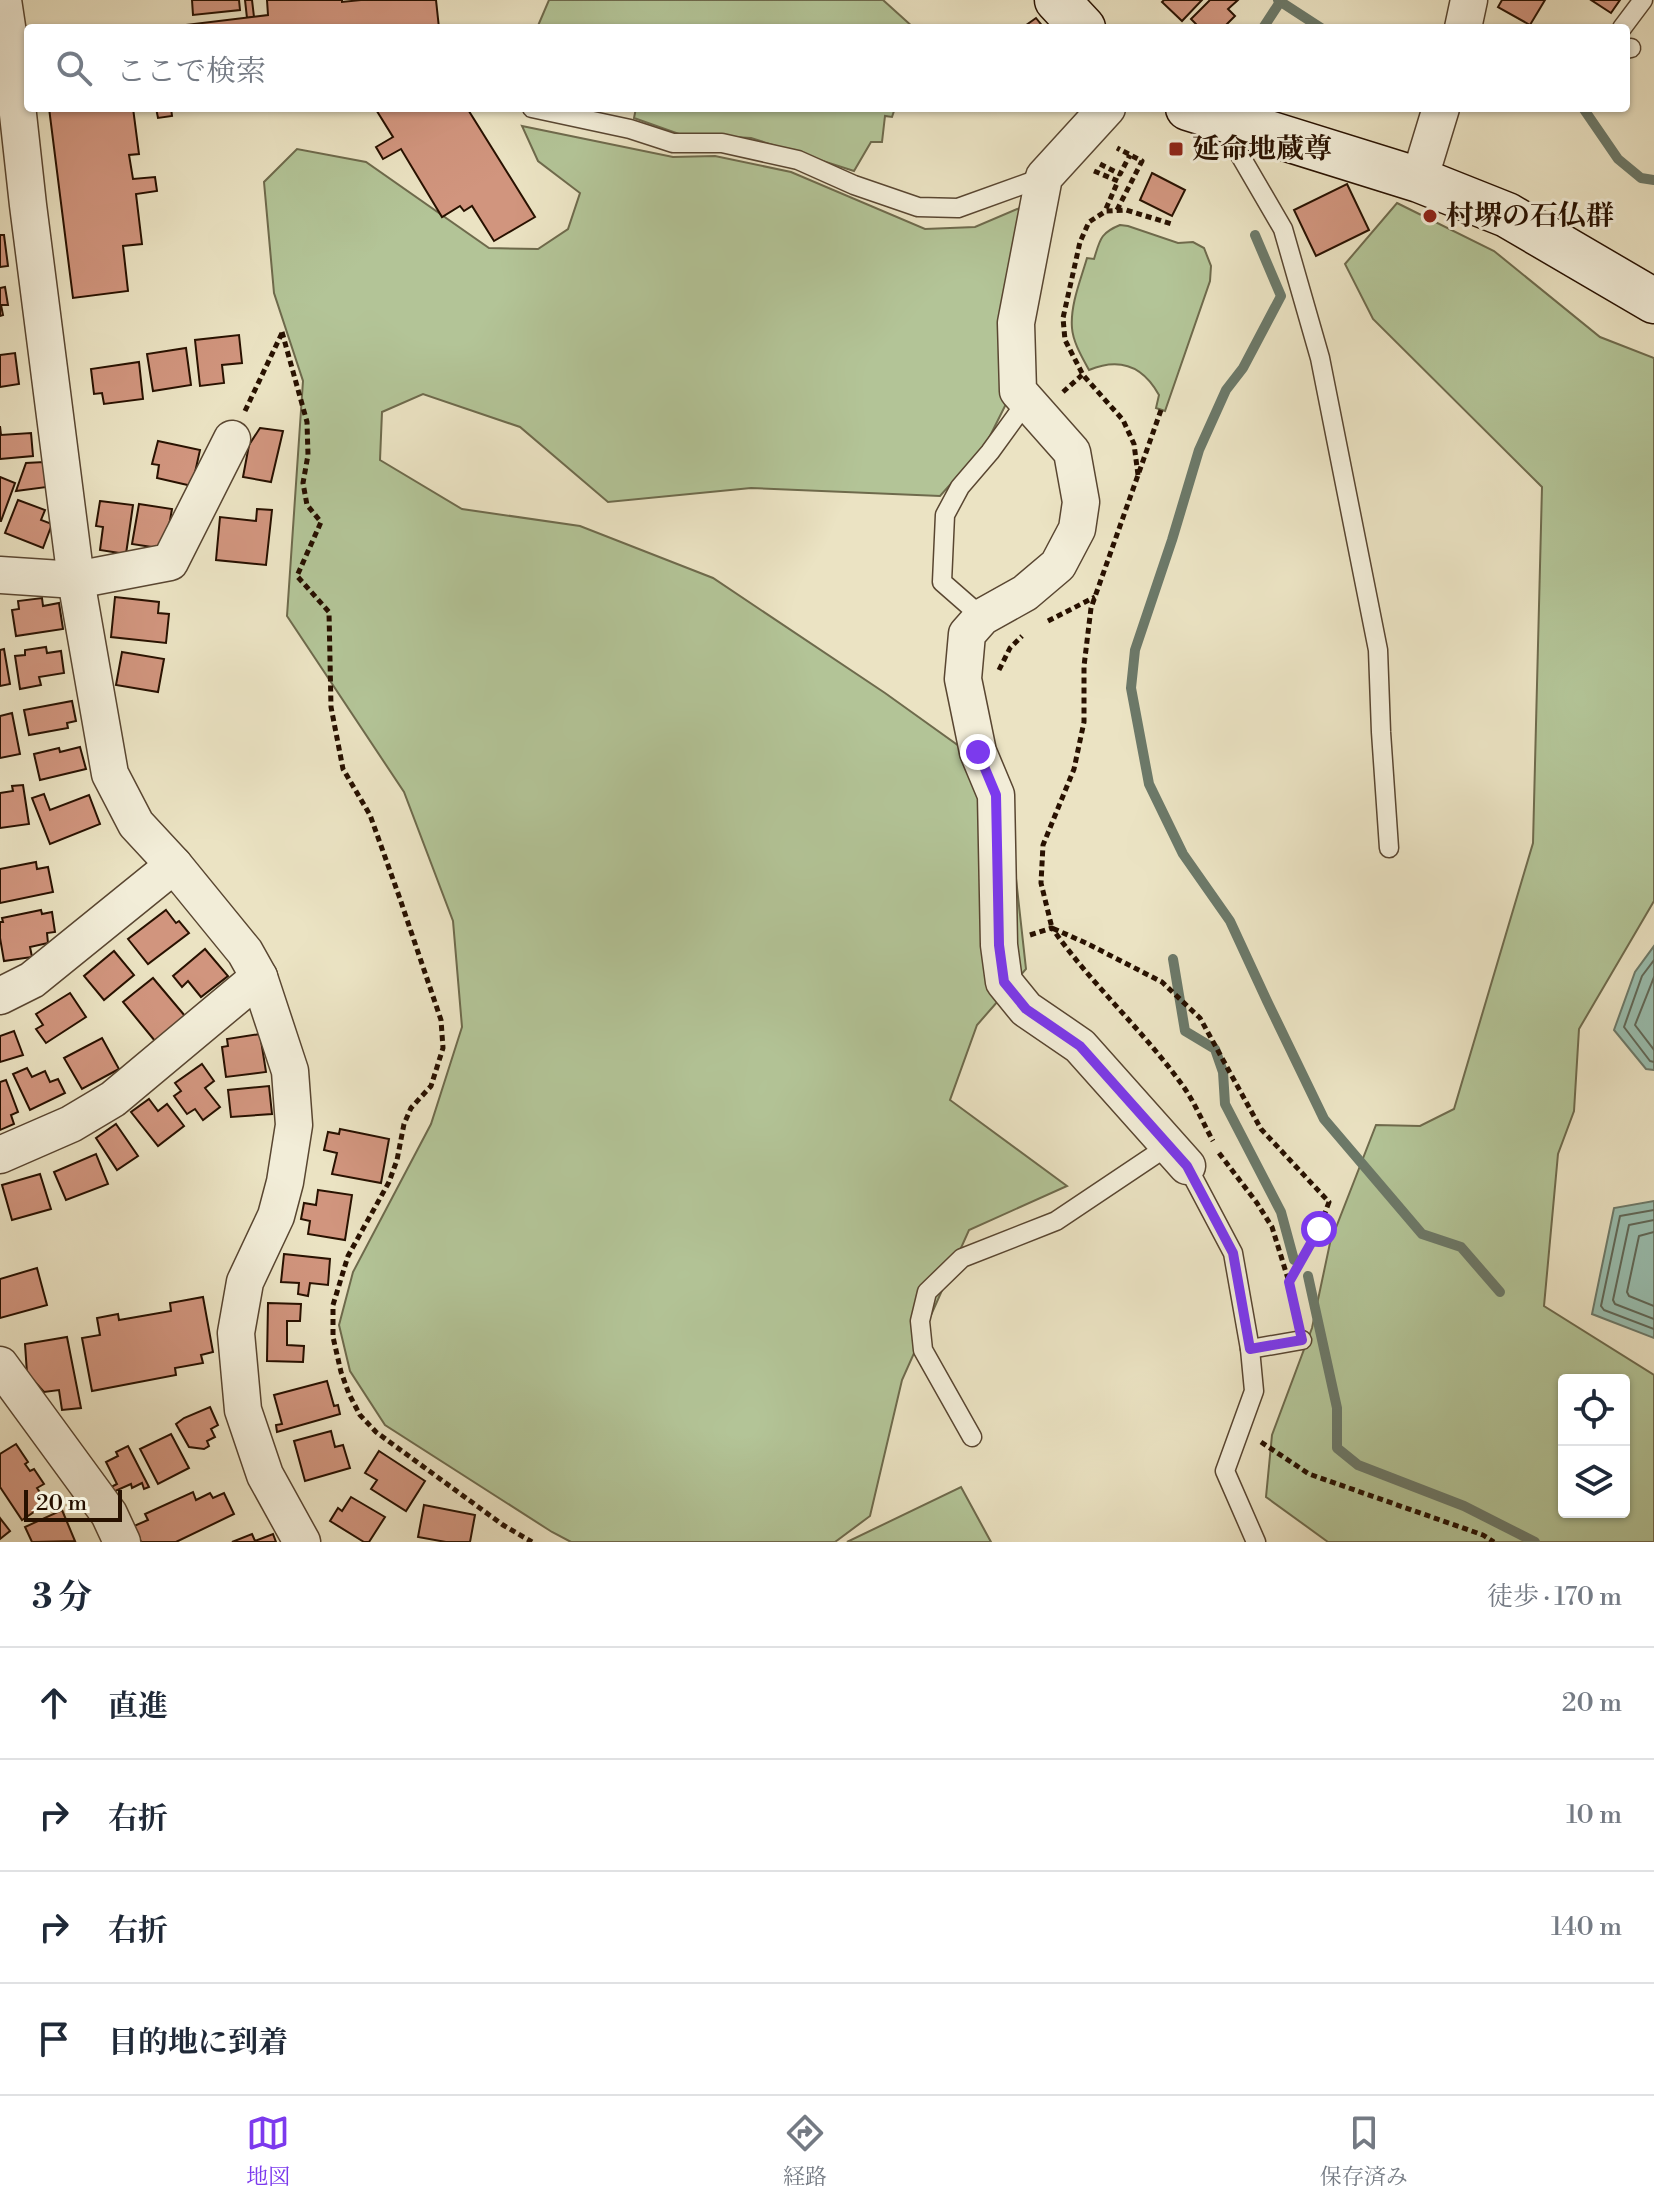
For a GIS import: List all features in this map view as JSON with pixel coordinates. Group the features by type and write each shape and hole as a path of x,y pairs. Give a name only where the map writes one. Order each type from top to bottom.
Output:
{"street":[{"path":"3,0 14,207 110,774 136,824 245,952 259,977 290,1071 294,1125 285,1182 276,1216 245,1282 236,1333 243,1410 265,1475 302,1542"},
{"path":"1057,0 1079,24"},
{"path":"1464,24 1469,0"},
{"path":"1103,112 1044,177 1016,323 1018,391 1072,452 1081,502 1077,529 1058,565 1025,593 982,617 967,634 963,679 978,752 996,795 999,945 1004,982 1026,1009 1080,1046 1178,1156"},
{"path":"1419,180 1440,112"},
{"path":"1203,113 1419,180 1507,215 1654,301"},
{"path":"0,575 76,580 170,562 232,439"},
{"path":"0,996 32,980 174,865"},
{"path":"0,1155 71,1124 113,1099 259,977"},
{"path":"0,1365 109,1514 122,1542"}],"lane":[{"path":"1625,24 1643,0"},
{"path":"551,112 630,129 673,143 722,143 798,160 854,185 918,207 958,208 1044,177"},
{"path":"1203,113 1283,229 1320,358 1378,650 1389,848"},
{"path":"982,617 942,582 945,515 960,487 1027,401"},
{"path":"972,1437 923,1350 920,1321 927,1292 962,1258 1056,1221 1178,1156 1233,1253 1254,1391 1225,1471 1256,1542"},
{"path":"1250,1349 1302,1340"}],"path":[{"path":"1097,162 1120,174 1130,155"},
{"path":"1117,211 1139,164"},
{"path":"1093,170 1118,181 1105,212"},
{"path":"1138,478 1134,444 1123,420 1083,375 1065,340 1063,318 1080,242 1089,222 1105,212 1126,210 1172,224"},
{"path":"260,379 282,332 307,422 308,455 303,483 307,505 321,522 297,576 329,612 331,707 343,769 370,815 441,1020 443,1048 431,1086 411,1108 389,1182 348,1256 337,1290 333,1305 333,1337 341,1372 360,1415 376,1432 503,1525 532,1542"},
{"path":"1063,392 1083,375"},
{"path":"1161,410 1091,608 1084,666 1082,734 1074,769 1043,845 1041,883 1052,928 1067,950 1185,1089 1220,1154 1272,1227 1302,1340"},
{"path":"1041,625 1095,597"},
{"path":"996,683 1010,648 1028,631"},
{"path":"1052,928 1162,982 1200,1018 1261,1129 1329,1202 1319,1229 1289,1282"},
{"path":"1240,1428 1309,1474 1483,1535 1494,1542"}],"shaded area":[{"path":"549,0 883,0 910,24 539,24"},
{"path":"635,112 894,112 892,117 885,116 882,142 871,142 854,171 751,138 679,134 634,118"},
{"path":"522,126 673,157 715,156 791,172 925,229 975,227 1022,207 1006,404 985,446 940,496 751,488 608,502 520,427 423,394 382,412 380,460 462,509 580,526 713,578 885,693 1005,779 1026,969 977,1025 950,1100 1067,1186 969,1230 902,1380 870,1516 835,1542 571,1542 385,1425 350,1371 339,1325 353,1272 431,1124 462,1027 453,921 404,792 287,616 303,381 274,293 264,182 297,149 366,162 489,248 538,249 568,229 580,193 538,161"},
{"path":"1397,203 1494,251 1600,337 1654,358 1654,901 1579,1029 1574,1111 1558,1154 1544,1306 1654,1375 1654,1542 1328,1542 1266,1497 1272,1435 1312,1328 1330,1243 1376,1125 1420,1126 1454,1109 1533,843 1542,487 1373,319 1345,264"},
{"path":"1120,225 1178,243 1193,242 1204,248 1211,266 1210,281 1165,411 1156,408 1159,395 1138,371 1111,364 1089,370 1073,333 1074,301 1087,258 1094,259 1102,238"},
{"path":"961,1487 991,1542 847,1542"}],"water":[{"path":"1654,946 1654,1070 1646,1069 1614,1030 1635,972"},
{"path":"1654,1201 1654,1338 1592,1314 1614,1208"}],"building":[{"path":"192,0 239,0 240,10 193,15"},
{"path":"245,0 252,0 254,17 247,18"},
{"path":"267,0 436,0 439,24 194,24 268,15"},
{"path":"1202,0 1182,21 1162,2"},
{"path":"1210,0 1238,0 1228,9 1235,16 1227,24 1196,24 1191,19"},
{"path":"1502,0 1545,0 1531,24 1498,7"},
{"path":"1591,0 1620,0 1611,13"},
{"path":"50,112 134,112 139,154 129,155 133,179 155,177 157,191 136,194 142,244 123,246 128,291 73,298"},
{"path":"157,112 172,112 172,116 158,118"},
{"path":"377,112 469,112 535,217 494,241 472,206 464,211 460,206 442,217 401,149 383,159 376,147 393,137"},
{"path":"1152,173 1185,190 1172,216 1140,200"},
{"path":"1347,184 1369,230 1316,256 1294,210"},
{"path":"0,235 4,235 8,266 0,267"},
{"path":"5,287 8,305 1,305 3,315 0,316 0,288"},
{"path":"239,335 242,363 222,365 224,383 200,386 195,340"},
{"path":"186,348 191,385 153,391 147,354"},
{"path":"15,353 19,384 0,387 0,355"},
{"path":"139,362 143,399 104,404 102,393 94,394 91,369"},
{"path":"0,426 1,435 31,433 33,456 0,459"},
{"path":"260,428 283,431 271,482 243,477 249,445"},
{"path":"158,441 200,450 192,486 157,478 159,465 152,464"},
{"path":"44,462 47,487 16,491 26,463"},
{"path":"0,477 15,483 1,521 0,521"},
{"path":"18,500 45,510 41,520 52,524 43,548 5,533"},
{"path":"100,501 133,505 126,554 100,550 103,527 96,526"},
{"path":"139,504 172,509 165,549 132,544"},
{"path":"257,509 272,510 266,565 216,560 220,517 256,521"},
{"path":"115,597 159,602 158,613 169,614 166,643 111,637"},
{"path":"42,598 43,606 59,603 63,629 16,636 12,610 19,609 18,601"},
{"path":"46,647 47,653 61,651 64,673 39,677 41,685 20,689 15,656 25,655 25,650"},
{"path":"4,649 10,684 0,686 0,650"},
{"path":"122,652 164,659 158,692 116,685"},
{"path":"72,701 76,721 67,723 68,728 29,735 24,710"},
{"path":"12,713 20,754 0,758 0,716"},
{"path":"80,747 86,769 40,780 34,754"},
{"path":"23,785 29,824 0,828 0,793 13,791 12,786"},
{"path":"44,794 50,810 89,795 100,824 50,844 32,798"},
{"path":"36,862 37,869 48,867 53,892 0,903 0,869"},
{"path":"41,910 42,914 52,912 55,932 47,933 48,943 30,947 32,957 4,961 0,938 2,918"},
{"path":"166,910 189,933 148,964 128,939"},
{"path":"205,949 228,976 201,997 188,981 182,987 173,976"},
{"path":"114,951 134,975 104,1000 84,976"},
{"path":"153,978 185,1016 155,1041 123,1002"},
{"path":"70,993 86,1017 46,1043 36,1029 43,1025 36,1014"},
{"path":"14,1031 23,1055 0,1062 0,1036"},
{"path":"260,1034 266,1072 226,1077 222,1047 228,1046 227,1039"},
{"path":"102,1038 119,1069 82,1089 64,1058"},
{"path":"202,1064 214,1081 205,1088 220,1107 203,1120 195,1109 187,1114 174,1096 181,1091 175,1083"},
{"path":"27,1068 32,1077 45,1071 50,1082 58,1079 65,1093 30,1110 13,1074"},
{"path":"6,1080 18,1112 11,1115 14,1124 0,1130 0,1082"},
{"path":"269,1086 272,1114 231,1117 228,1090"},
{"path":"149,1099 158,1111 167,1104 184,1126 158,1146 131,1112"},
{"path":"116,1124 138,1156 117,1170 96,1138"},
{"path":"340,1129 389,1139 381,1183 332,1174 337,1153 324,1150 328,1132 339,1134"},
{"path":"96,1154 108,1184 66,1200 54,1172"},
{"path":"40,1174 51,1209 12,1220 2,1185"},
{"path":"318,1190 352,1195 345,1240 308,1234 310,1221 301,1219 304,1203 316,1205"},
{"path":"284,1254 330,1259 328,1285 310,1283 308,1296 298,1294 299,1283 281,1282"},
{"path":"37,1268 47,1305 0,1318 0,1279"},
{"path":"203,1297 213,1352 201,1355 203,1363 175,1368 176,1375 92,1391 82,1338 100,1335 97,1318 118,1314 119,1320 171,1311 170,1303"},
{"path":"268,1303 301,1304 300,1321 287,1321 287,1345 304,1346 303,1362 267,1361"},
{"path":"67,1337 81,1408 62,1410 59,1390 44,1392 27,1373 25,1344"},
{"path":"327,1381 334,1406 338,1405 340,1414 277,1432 276,1425 282,1424 274,1395"},
{"path":"210,1407 218,1425 211,1429 215,1437 207,1441 209,1446 204,1449 189,1447 176,1424"},
{"path":"331,1431 335,1447 343,1445 350,1468 305,1481 294,1441"},
{"path":"171,1434 189,1468 158,1484 140,1449"},
{"path":"16,1444 28,1462 25,1464 30,1471 34,1469 44,1484 37,1488 47,1503 22,1520 0,1487 0,1454"},
{"path":"128,1446 149,1487 144,1489 142,1483 132,1488 131,1484 113,1492 111,1487 117,1484 106,1462"},
{"path":"379,1451 425,1481 406,1511 371,1489 377,1480 365,1473"},
{"path":"193,1492 196,1500 210,1493 213,1498 224,1493 234,1514 176,1542 141,1542 134,1526 148,1520 145,1514"},
{"path":"351,1497 385,1517 369,1542 330,1521 338,1508 342,1511"},
{"path":"424,1505 475,1515 470,1542 418,1537"},
{"path":"62,1510 75,1541 32,1542 25,1527"},
{"path":"0,1518 10,1531 0,1539"},
{"path":"252,1534 255,1541 273,1534 276,1542 232,1542"}],"waterway":[{"path":"1278,0 1315,24"},
{"path":"1266,24 1280,2"},
{"path":"1586,112 1618,159 1641,178 1654,180"},
{"path":"1255,235 1281,296 1243,368 1226,390 1199,450 1135,650 1131,688 1149,784 1183,854 1230,921 1324,1119 1422,1234 1461,1247 1500,1292"},
{"path":"1173,959 1185,1031 1215,1049 1223,1072 1225,1104 1281,1212 1294,1260"},
{"path":"1308,1276 1337,1408 1337,1448 1358,1465 1464,1506 1535,1542"}],"place":[{"name":"延命地蔵尊","path":"1176,149"},
{"name":"村堺の石仏群","path":"1430,216"}],"route":[{"path":"978,752 996,795 999,945 1004,982 1026,1009 1080,1046 1187,1166 1233,1253 1250,1349 1302,1340 1289,1282 1319,1229"}]}
